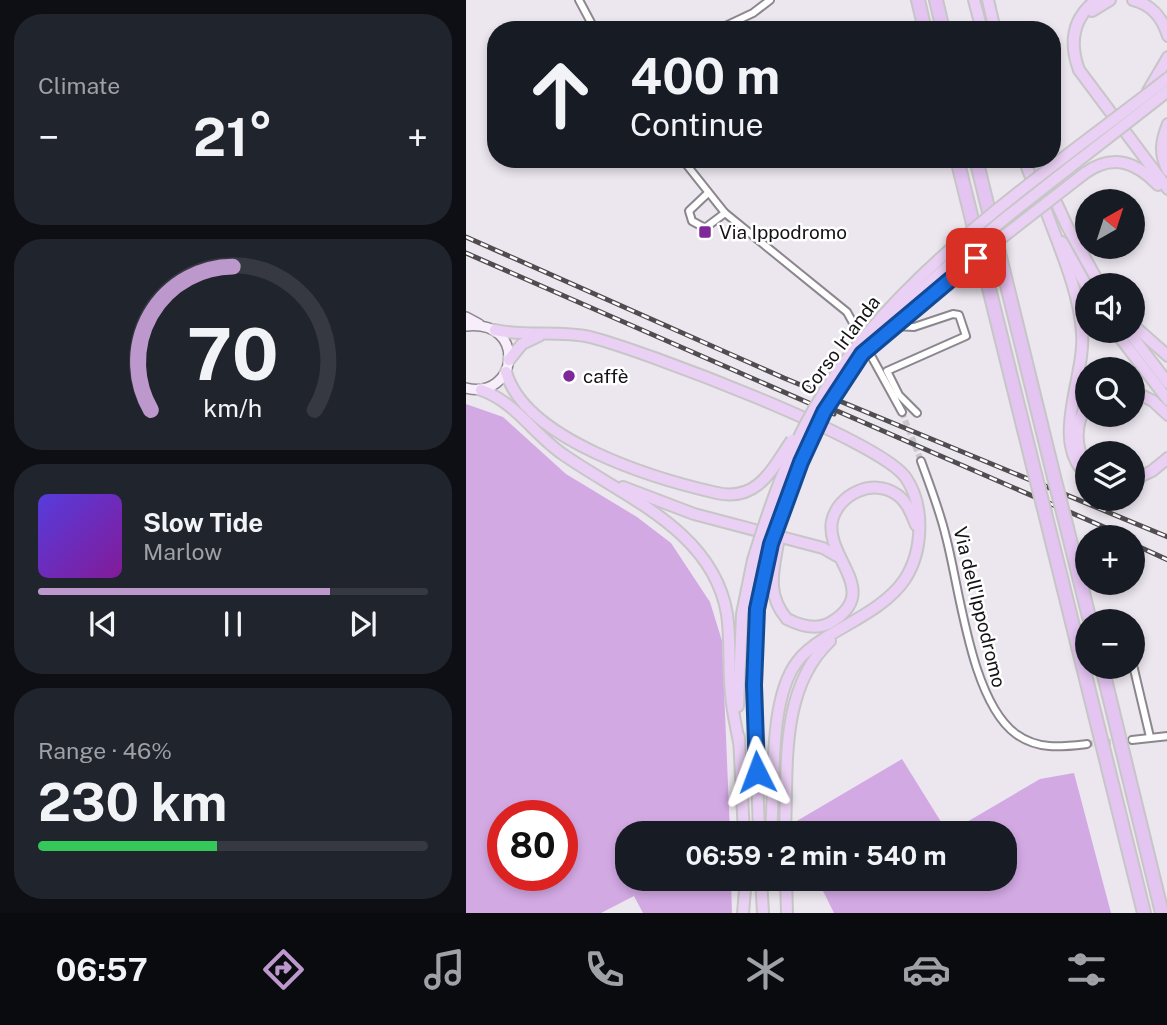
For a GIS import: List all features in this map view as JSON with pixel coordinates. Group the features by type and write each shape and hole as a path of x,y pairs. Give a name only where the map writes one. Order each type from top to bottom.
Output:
{"highway":[{"path":"918,0 923,21"},
{"path":"936,0 941,21"},
{"path":"974,0 980,21"},
{"path":"988,0 993,21"},
{"path":"1133,0 1153,10 1163,22 1168,36"},
{"path":"1103,1 1091,12 1079,37 1078,51 1082,64 1102,96 1168,182"},
{"path":"1103,1 1085,8 1073,38 1072,52 1079,70 1168,189"},
{"path":"1140,100 1156,82 1168,57"},
{"name":"Corso Irlanda","path":"1061,163 1168,78"},
{"name":"Corso Irlanda","path":"759,821 754,685 757,609 771,544 793,481 824,412 862,354 940,271 1168,91"},
{"path":"1168,124 1161,141 1161,154 1168,171"},
{"path":"862,354 955,274 1085,173 1110,161 1125,162 1139,168 1168,196"},
{"path":"959,168 1144,913"},
{"path":"978,168 1087,609"},
{"path":"1027,168 1030,175"},
{"path":"1040,168 1067,226 1093,273"},
{"name":"Corso Irlanda","path":"743,821 739,741 742,614 752,560 788,460 815,406 869,331 930,268 1055,168"},
{"path":"1075,302 1045,208 1080,273"},
{"path":"1067,226 1099,273"},
{"path":"495,330 588,337 629,349 707,377 886,459 905,476 916,497 918,530 915,559 906,578 893,594 808,650 789,677 780,702 772,821"},
{"path":"509,360 522,344 542,334"},
{"path":"1145,336 1168,356"},
{"path":"1075,462 1070,445 1071,414 1081,369 1081,343"},
{"path":"1124,343 1168,400"},
{"path":"1137,343 1168,383"},
{"path":"506,372 521,402 563,434 596,453 654,475 717,493 745,494 761,484 815,406"},
{"path":"481,390 507,403 546,442 679,531 713,574 726,610 730,636 731,694 739,741"},
{"path":"1145,397 1168,415"},
{"path":"1145,474 1168,458"},
{"path":"1145,480 1168,467"},
{"path":"599,478 694,513 823,548 840,558"},
{"path":"793,481 772,574 775,602 787,618 797,624 821,626 831,623 846,610 853,588 851,575 840,558 831,533 834,514 851,494 864,488 886,489 896,494 907,504 918,530"},
{"path":"787,821 792,722 800,682 815,656 844,627"},
{"path":"1105,679 1162,913"},
{"path":"743,913 745,891"},
{"path":"747,891 749,913"},
{"path":"762,891 763,913"},
{"path":"769,891 769,913"},
{"path":"786,891 787,913"}],"main road":[{"path":"466,317 495,330 503,338 509,360 506,372 491,387 481,390 466,388"},
{"path":"466,326 479,324"}],"street":[{"path":"579,0 590,21"},
{"path":"736,21 753,13 770,0"},
{"path":"689,168 725,213 847,312 902,412"},
{"path":"708,193 689,211 692,221 705,228 725,213"},
{"path":"864,340 877,329 914,327 959,315 966,336 964,340 887,371 899,395 917,413"},
{"name":"Via dell'Ippodromo","path":"921,461 944,528 985,696 1009,728 1032,743 1066,746 1087,744"},
{"path":"1136,679 1150,737"},
{"path":"1132,740 1168,736"}],"shaded area":[{"path":"466,404 503,417 566,474 637,517 671,543 710,602 722,641 730,821 615,821 615,891 731,891 732,913 643,913 634,896 601,913 466,913"},
{"path":"902,759 941,821 797,821"},
{"path":"1074,773 1111,913 834,913 823,891 1017,891 1017,821 968,821 1040,779"}],"tunnel":[{"path":"902,412 921,461"},
{"path":"1087,744 1120,741"}],"railway":[{"path":"466,237 784,378 1168,537"},
{"path":"466,253 834,414"},
{"path":"828,407 1099,525"},
{"path":"1145,549 1168,560"}],"place":[{"name":"Via Ippodromo","path":"705,232"},
{"name":"caffè","path":"569,376"}],"route":[{"path":"757,772 754,724 757,609 771,544 801,462 824,412 862,354 976,258"}]}
